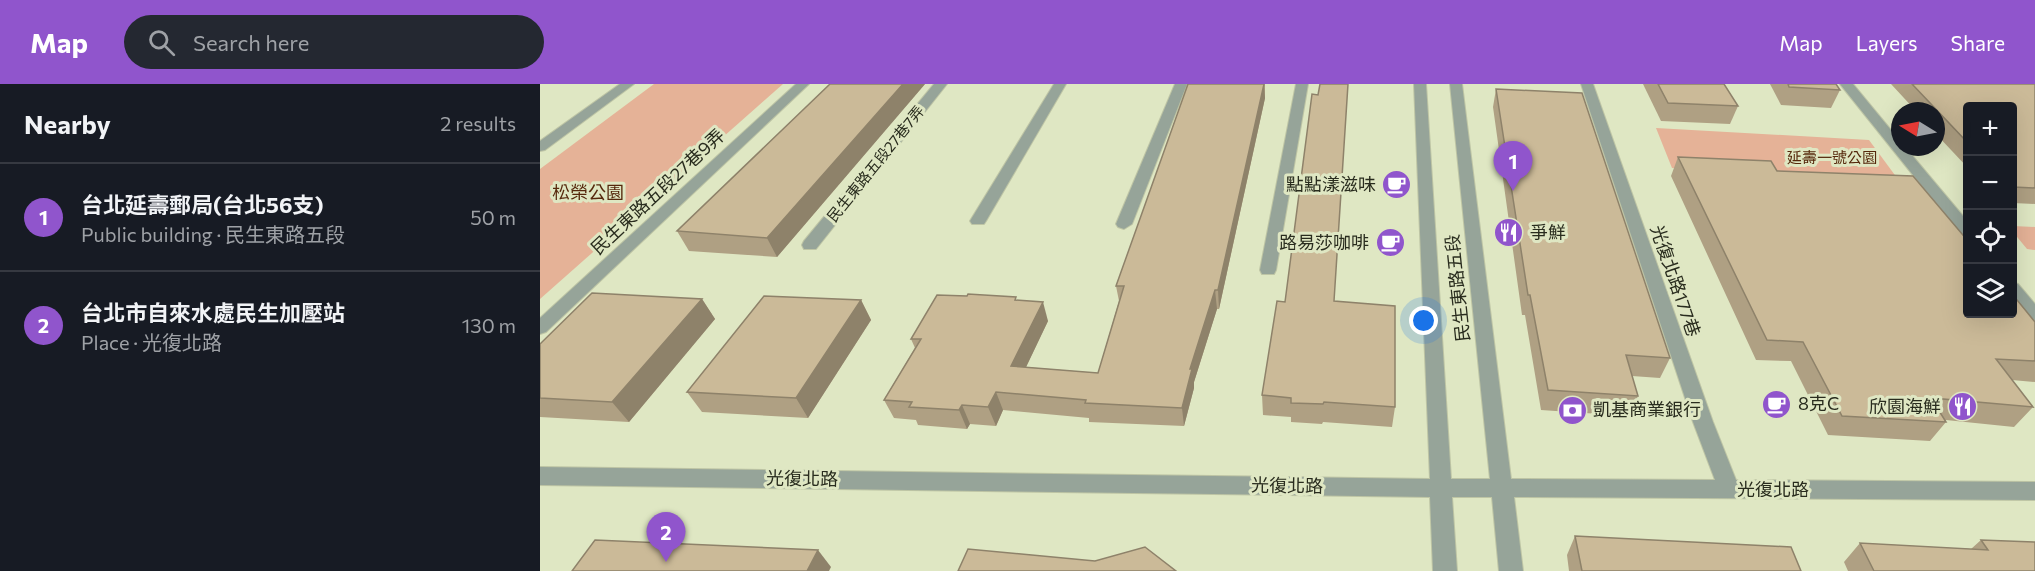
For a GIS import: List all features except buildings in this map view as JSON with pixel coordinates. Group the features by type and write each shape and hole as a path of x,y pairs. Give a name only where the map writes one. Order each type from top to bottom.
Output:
{"street":[{"path":"540,147 628,84"},
{"name":"民生東路五段27巷9弄","path":"540,328 803,84"},
{"name":"民生東路五段27巷7弄","path":"810,245 941,84"},
{"path":"978,221 1060,84"},
{"path":"1124,224 1181,84"},
{"path":"1268,270 1302,84"},
{"name":"民生東路五段","path":"1420,84 1444,571"},
{"name":"民生東路五段","path":"1456,84 1510,571"},
{"name":"光復北路177巷","path":"1587,84 1703,422 1729,490"},
{"path":"1846,84 1963,227"},
{"path":"2017,293 2035,315"},
{"name":"光復北路","path":"540,476 1440,488 2035,491"}],"green space":[{"name":"松榮公園","path":"654,84 783,84 540,299 540,169"},
{"name":"延壽一號公園","path":"1656,128 1869,140 1900,182 1672,168"},
{"path":"2017,226 2035,227 2035,250 2027,249 2017,237"}],"place":[{"name":"點點漾滋味","path":"1397,185"},
{"name":"台北延壽郵局(台北56支)","path":"1513,191"},
{"name":"爭鮮","path":"1509,233"},
{"name":"路易莎咖啡","path":"1390,243"},
{"name":"8克C","path":"1777,404"},
{"name":"欣園海鮮","path":"1962,407"},
{"name":"凱基商業銀行","path":"1572,410"},
{"name":"台北市自來水處民生加壓站","path":"666,562"}]}
